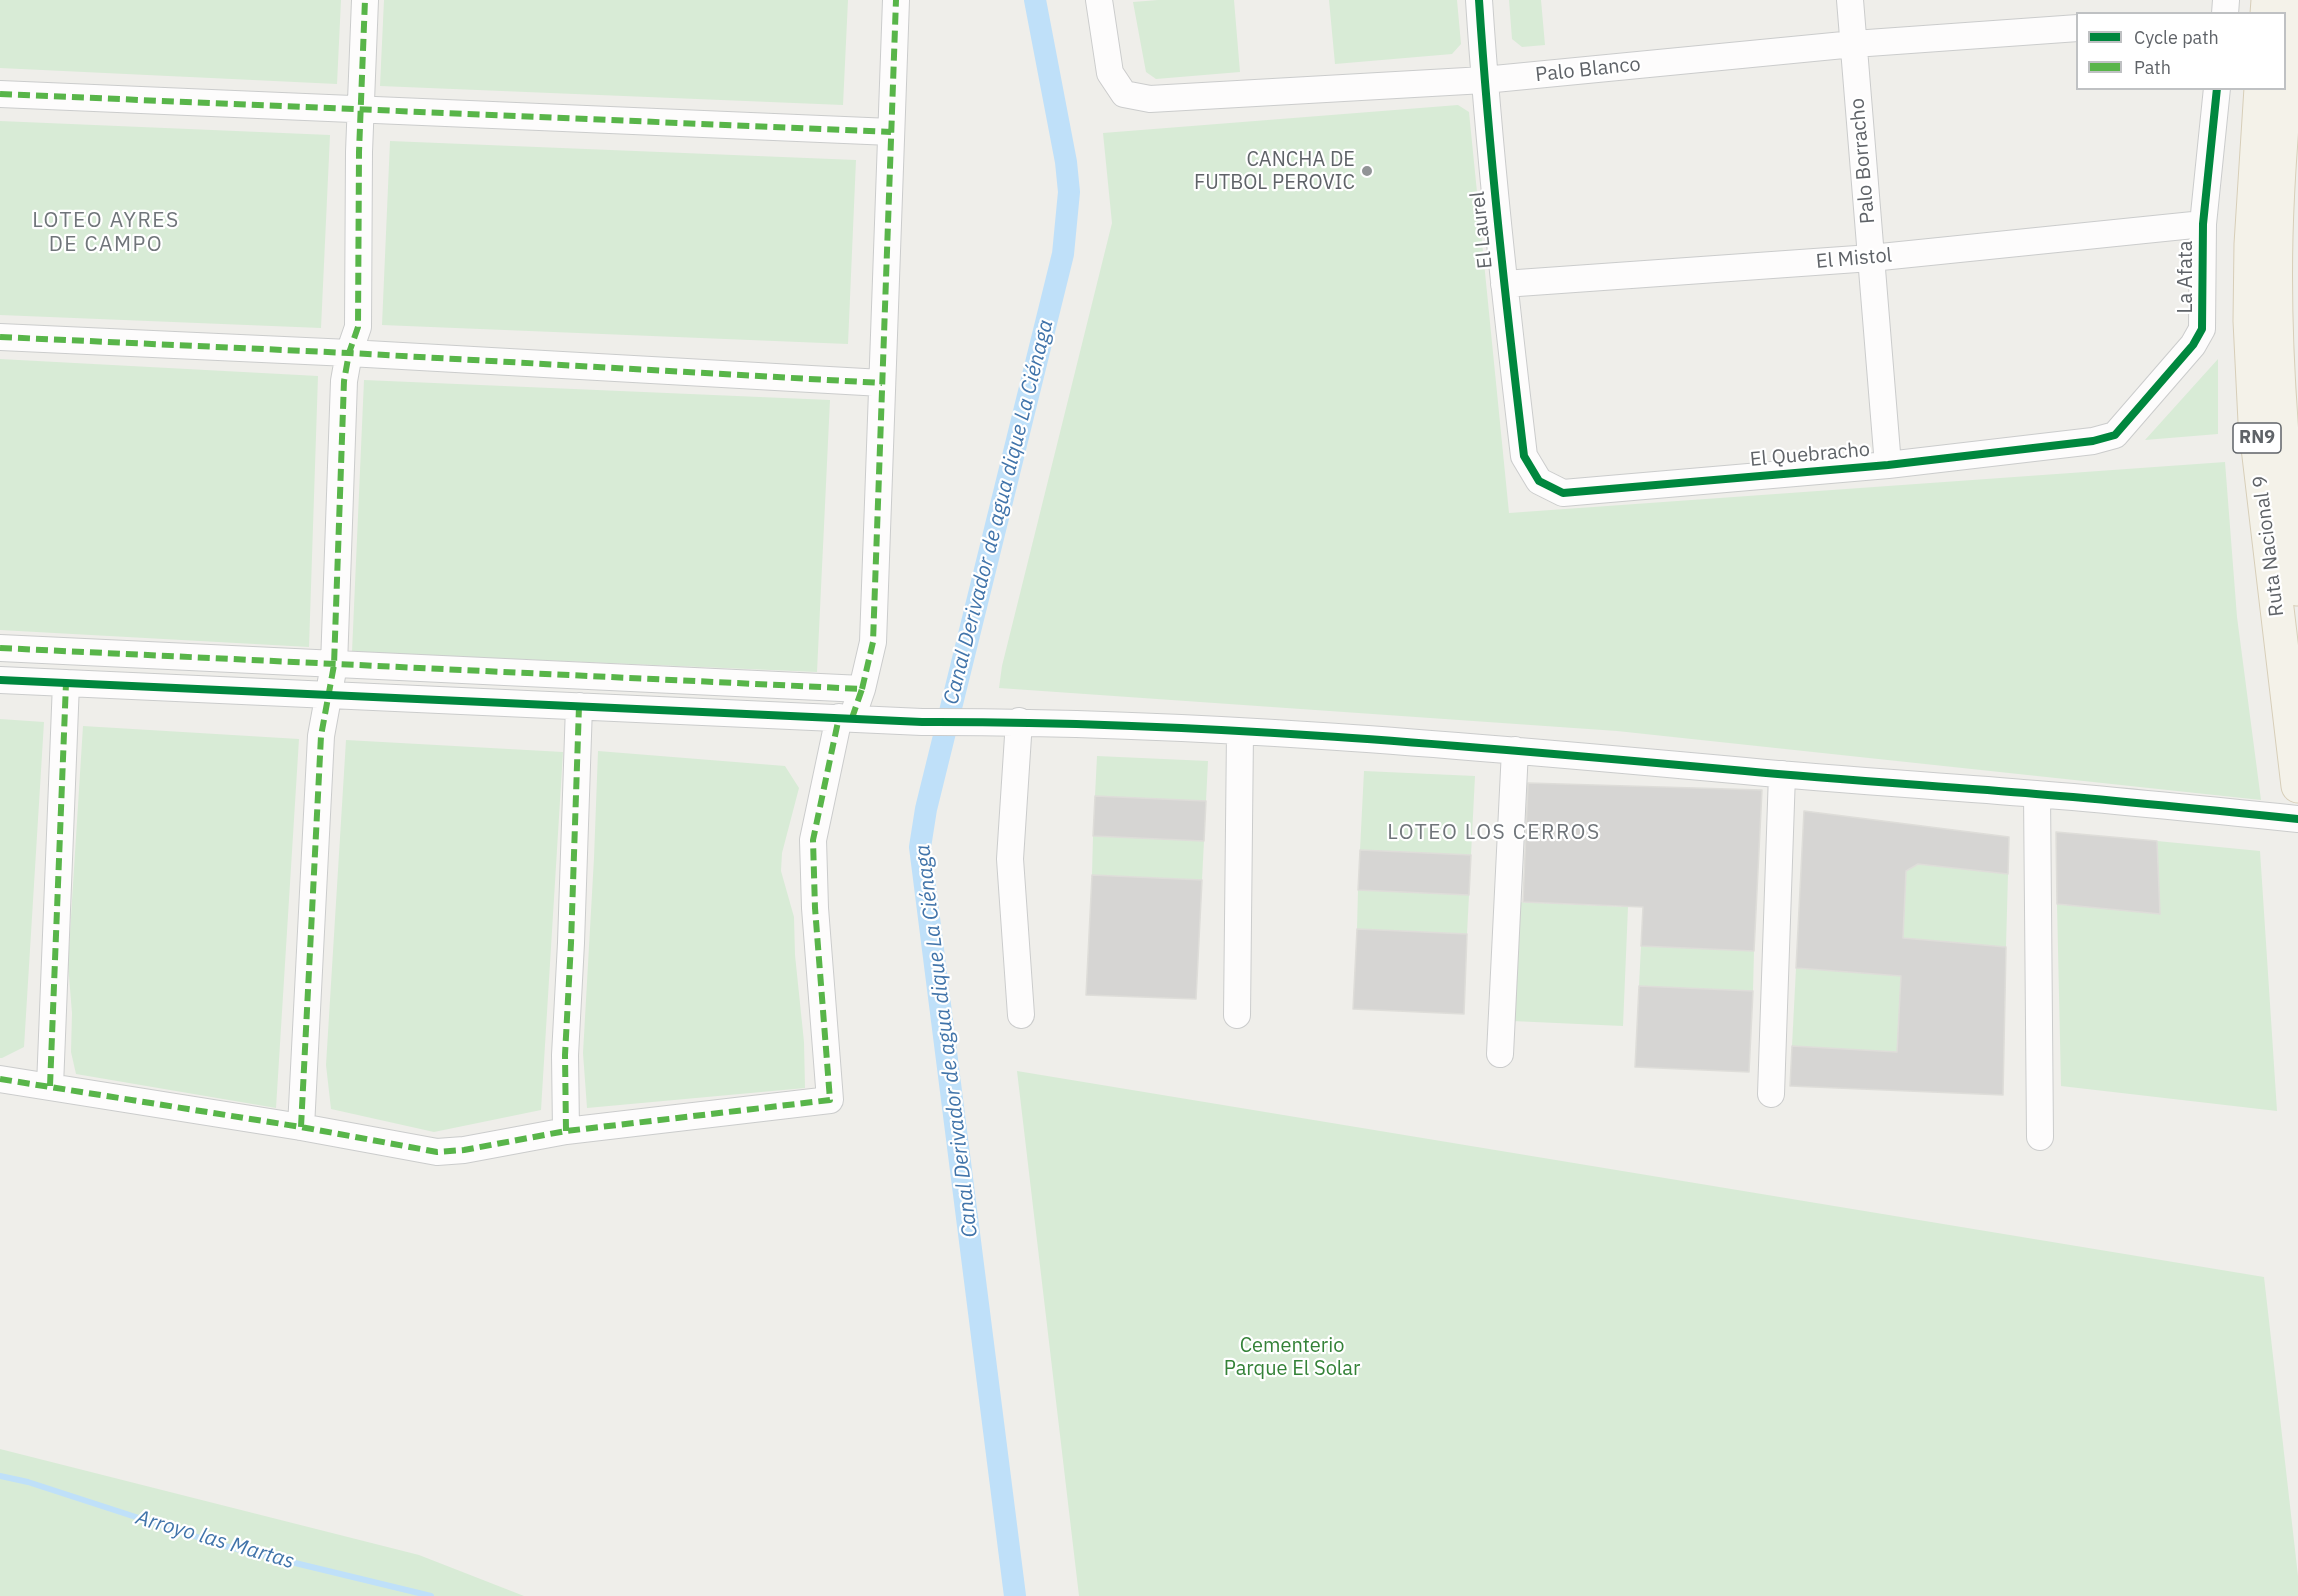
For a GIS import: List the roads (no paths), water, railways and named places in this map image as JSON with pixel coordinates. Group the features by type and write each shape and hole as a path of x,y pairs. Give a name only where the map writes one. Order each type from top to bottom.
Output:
{"main road":[{"name":"Ruta Nacional 9","path":"2286,79 2294,0"},
{"name":"Ruta Nacional 9","path":"2260,90 2251,244 2250,321 2255,422 2298,786"},
{"name":"Ruta Nacional 9","path":"2285,90 2277,260 2278,356 2287,501 2298,589"}],"street":[{"path":"301,1127 321,736 334,665 344,381 349,353 358,327 364,0"},
{"path":"0,1079 301,1127 437,1152 464,1150 566,1131 830,1100 815,908 813,840 845,718 862,689 873,642 896,0"},
{"name":"Palo Blanco","path":"1099,0 1110,73 1124,94 1150,99 1484,80 1854,44 2076,28"},
{"name":"El Laurel","path":"1479,0 1484,80 1504,284 1524,456"},
{"name":"Palo Borracho","path":"1850,0 1888,465"},
{"name":"La Afata","path":"2115,435 2193,345 2202,329 2203,224 2217,90"},
{"path":"0,94 891,132"},
{"name":"El Mistol","path":"1504,284 1871,258 2203,224"},
{"path":"0,337 349,353 882,383"},
{"name":"El Quebracho","path":"1524,456 1539,481 1563,493 1888,465 2093,441 2115,435"},
{"path":"0,648 862,689"},
{"path":"0,680 922,722 1019,721 1240,732 1515,750 2037,794 2298,819"},
{"path":"50,1086 66,683"},
{"path":"566,1131 565,1055 579,706"},
{"path":"1019,721 1010,859 1021,1015"},
{"path":"1237,1015 1240,732"},
{"path":"1500,1054 1515,750"},
{"path":"1771,1094 1782,774"},
{"path":"2037,794 2040,1137"}],"waterway":[{"name":"Canal Derivador de agua dique La Ciénaga","path":"1015,1596 920,847 926,809 1063,254 1069,192 1066,162 1035,0"},
{"name":"Arroyo las Martas","path":"0,1476 28,1482 225,1546 431,1596"}],"place":[{"name":"CANCHA DE FUTBOL PEROVIC","path":"1367,171"}],"district":[{"name":"LOTEO AYRES DE CAMPO","path":"106,233"},
{"name":"LOTEO LOS CERROS","path":"1494,833"}],"park label":[{"name":"Cementerio Parque El Solar","path":"1292,1358"}]}
